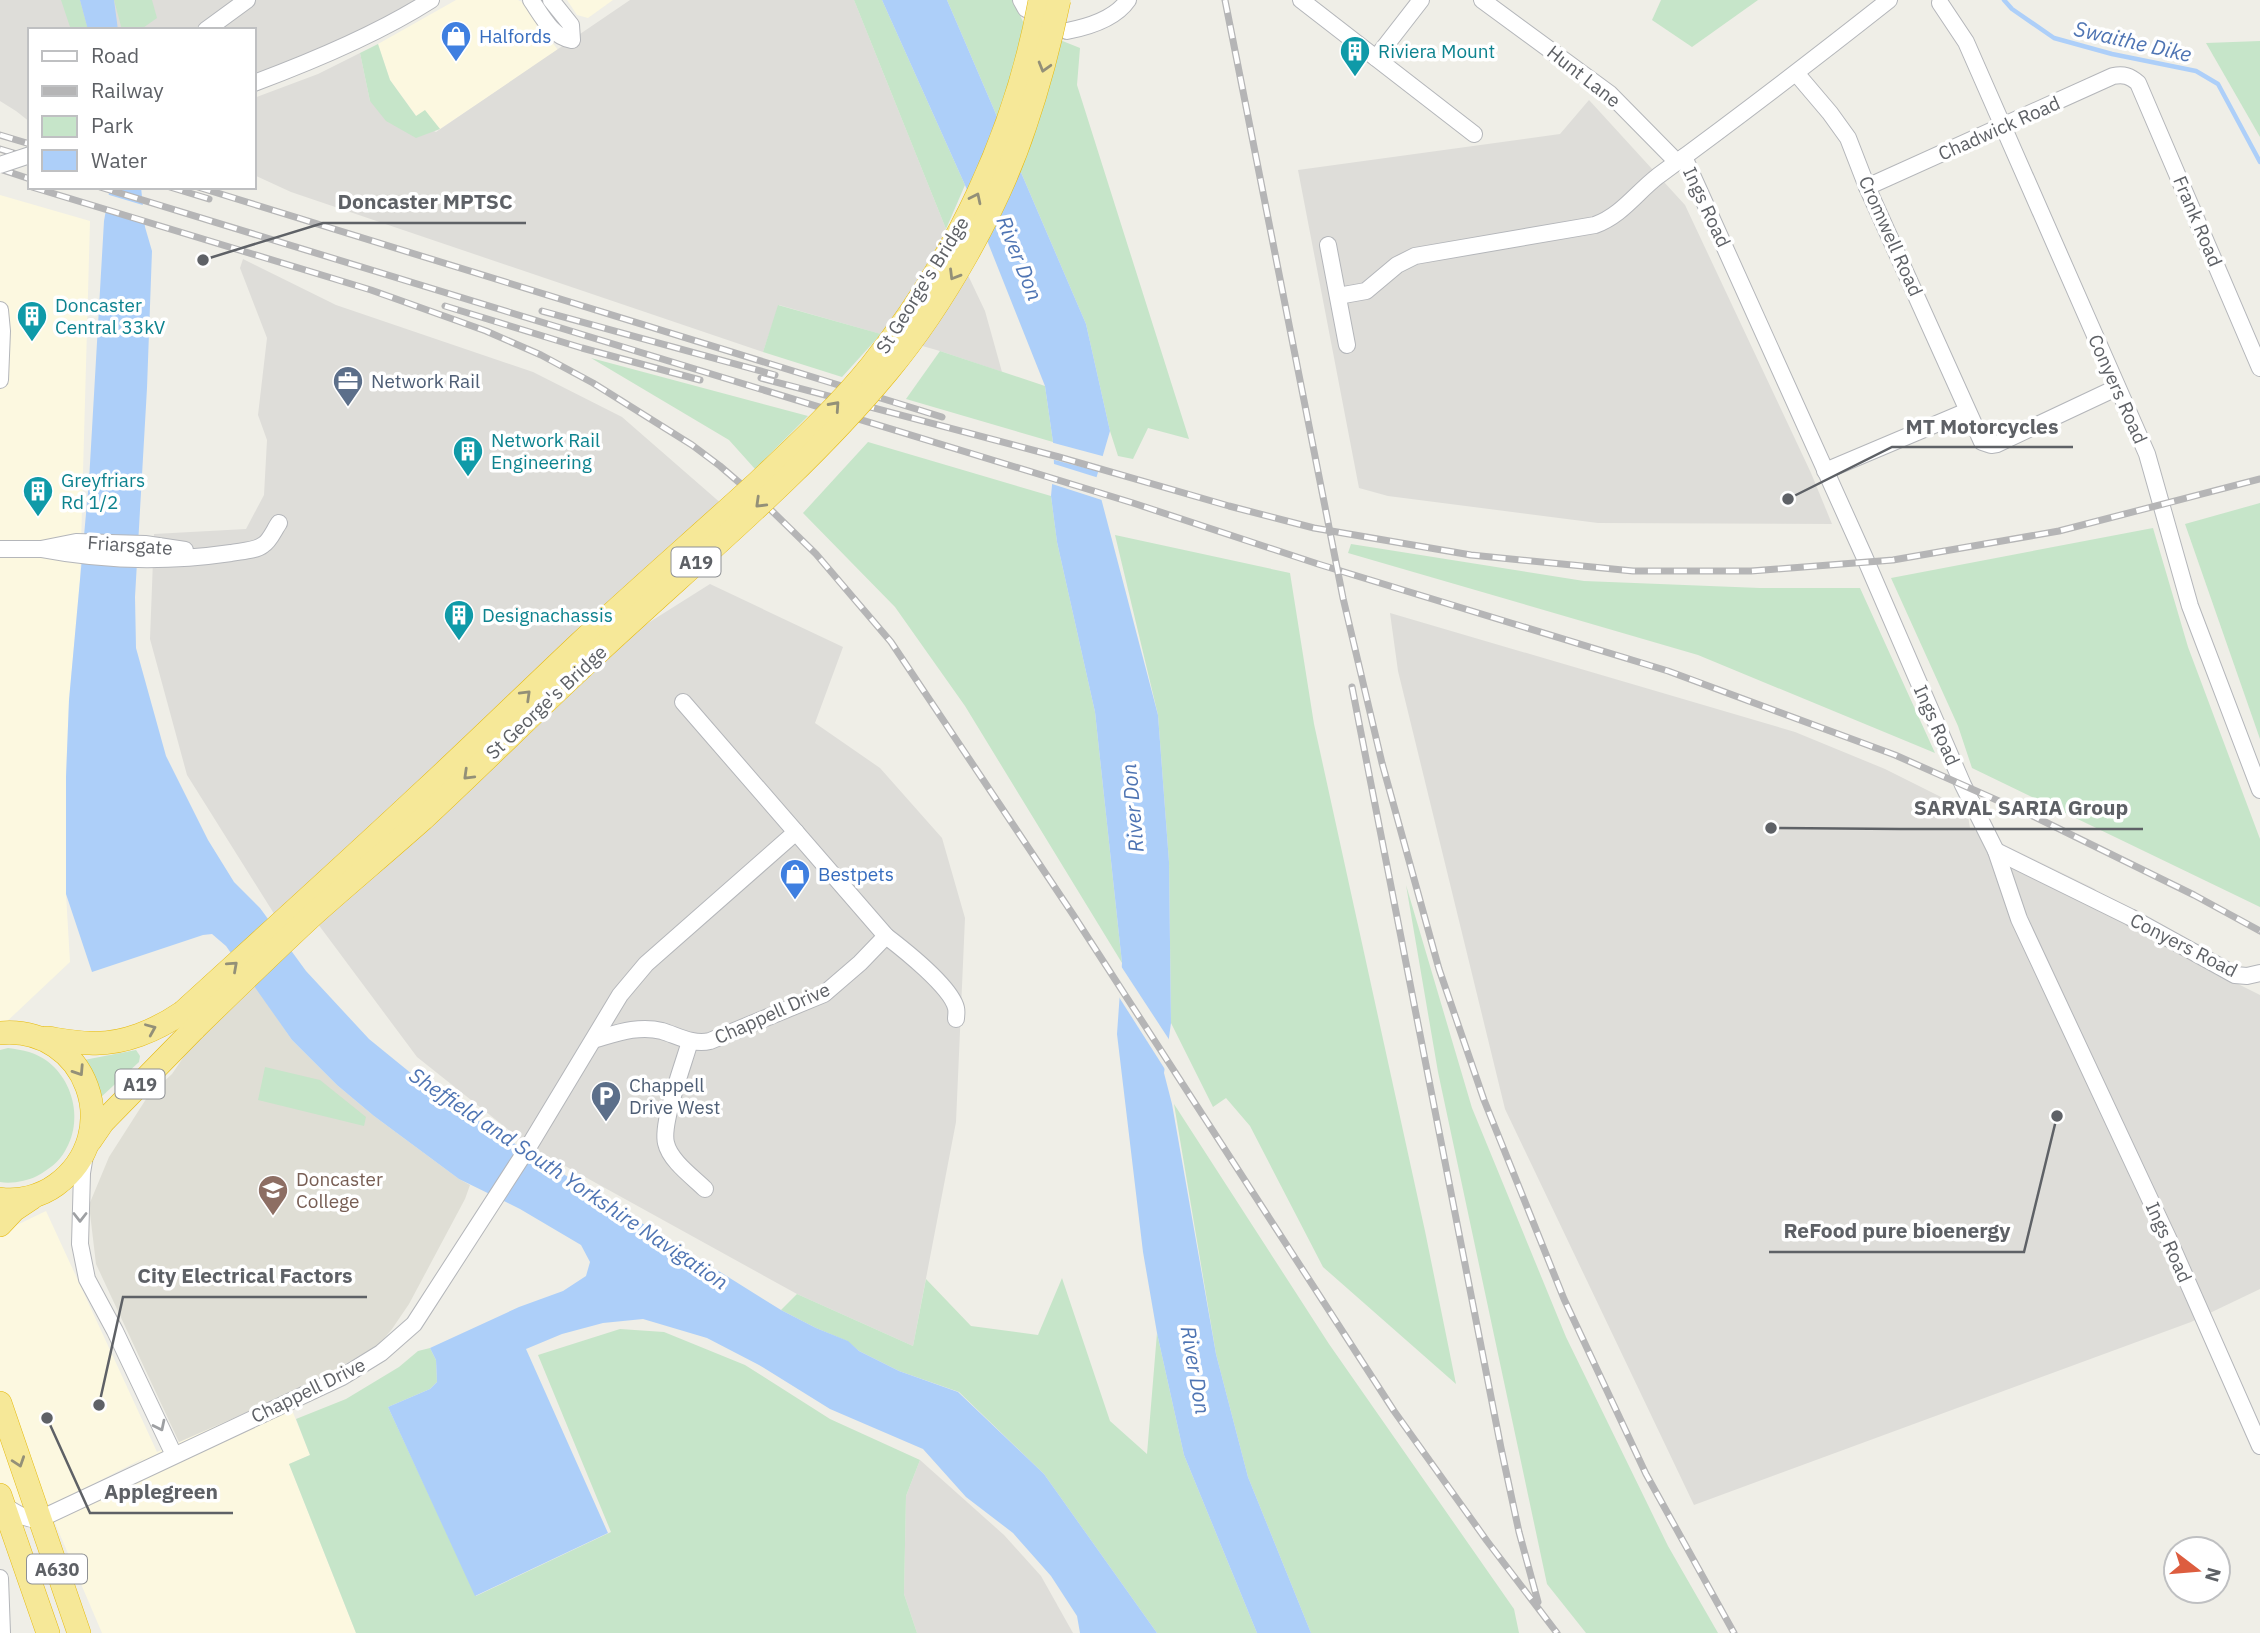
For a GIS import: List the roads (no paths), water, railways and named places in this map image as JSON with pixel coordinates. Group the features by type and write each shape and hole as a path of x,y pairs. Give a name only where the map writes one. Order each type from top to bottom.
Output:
{"highway":[{"name":"St George's Bridge","path":"0,1033 13,1032 92,1044 115,1041 189,1020 423,819 840,426 889,370 923,325 979,232 1024,130 1045,62 1059,0"},
{"name":"St George's Bridge","path":"34,1196 51,1189 78,1165 103,1122 189,1020 581,642 770,471 870,367 907,316 957,235 985,180 1021,83 1029,3"},
{"path":"37,1037 68,1056 80,1071 88,1088 93,1125 88,1146"},
{"path":"0,1199 34,1196"},
{"path":"0,1225 14,1210 34,1196"},
{"name":"A630","path":"0,1403 79,1633"},
{"name":"A630","path":"2,1500 48,1633"}],"street":[{"path":"209,28 247,0"},
{"path":"256,75 431,0"},
{"path":"531,0 559,36 572,40 571,25 549,0"},
{"path":"544,19 549,0"},
{"path":"1067,31 1108,17 1128,0"},
{"path":"1301,0 1474,134"},
{"path":"1376,58 1422,0"},
{"name":"Hunt Lane","path":"1482,0 1610,94 1681,160"},
{"path":"1338,296 1366,291 1397,265 1415,256 1595,225 1620,212 1648,184 1889,0"},
{"name":"Conyers Road","path":"1940,3 1966,42 2147,454 2190,606 2260,790"},
{"path":"256,82 306,62 411,8"},
{"name":"Cromwell Road","path":"1796,73 1848,138 1867,187 1891,235 1982,442 1991,445 2116,388"},
{"name":"Chadwick Road","path":"1867,187 2113,76 2122,74 2131,77"},
{"name":"Frank Road","path":"2131,77 2138,83 2260,368"},
{"path":"0,165 28,156"},
{"name":"Ings Road","path":"1681,160 1825,471 1963,785 1996,851 2019,919 2169,1240 2260,1446"},
{"path":"0,172 28,163"},
{"path":"1328,245 1347,345"},
{"path":"0,310 0,380"},
{"path":"1825,471 1967,411"},
{"name":"Friarsgate","path":"0,549 75,548 219,554 261,547 269,540 279,523"},
{"path":"683,702 886,936 914,957 950,996 956,1007 956,1019"},
{"name":"Chappell Drive","path":"40,1520 342,1377 381,1353 414,1324 529,1146 625,990 646,964 796,832"},
{"name":"Conyers Road","path":"1996,851 2130,917 2235,975 2260,973"},
{"name":"Chappell Drive","path":"596,1039 628,1030 640,1030 662,1031 702,1043 710,1041 824,994 886,936"},
{"path":"625,990 625,1018 640,1030"},
{"path":"690,1041 667,1119 665,1142 671,1154 705,1189"},
{"path":"88,1146 80,1200 83,1265 87,1279 174,1455"},
{"path":"2,1500 20,1515 40,1520"},
{"path":"0,1578 2,1633"}],"water":[{"path":"80,0 114,0 118,28 87,28"},
{"name":"River Don","path":"882,0 947,0 1086,324 1110,431 1096,479 1158,715 1169,862 1171,1023 1164,1073 1172,1104 1216,1354 1248,1477 1311,1633 1257,1633 1184,1455 1157,1333 1143,1252 1117,1034 1122,963 1095,712 1057,542 1051,496 1053,442 1045,386 965,185"},
{"name":"Sheffield and South Yorkshire Navigation","path":"110,189 141,189 145,227 152,251 135,597 136,648 166,756 208,840 234,882 260,908 306,971 369,1039 423,1083 485,1125 781,1310 848,1341 859,1351 899,1371 958,1392 1044,1474 1157,1633 1080,1633 1077,1616 1051,1576 1013,1533 966,1497 923,1449 830,1409 759,1365 707,1338 643,1319 603,1323 562,1334 526,1349 608,1533 475,1596 388,1407 430,1389 437,1382 436,1360 430,1348 519,1307 563,1291 586,1276 590,1262 581,1245 520,1209 459,1179 337,1085 292,1040 226,946 212,934 92,972 66,894 69,700 89,481 104,221"}],"waterway":[{"name":"Swaithe Dike","path":"2004,0 2012,9 2054,38 2112,54 2196,71 2218,84 2260,162"}],"railway":[{"path":"1225,0 1343,598 1382,763 1439,969 1484,1100 1564,1299 1646,1474 1734,1633"},
{"path":"0,135 28,143"},
{"path":"0,149 28,157"},
{"path":"0,169 28,178"},
{"path":"39,189 371,290 486,331 541,355 593,383 692,445 771,510 816,554 891,642 1074,916 1394,1411 1557,1633"},
{"path":"107,189 1133,503 1318,564 1668,671 1895,755 2035,817 2194,895 2260,931"},
{"path":"176,189 209,199"},
{"path":"204,189 942,417"},
{"path":"445,306 582,348 700,380"},
{"path":"542,311 775,375"},
{"path":"761,378 1314,528 1471,555 1633,571 1751,571 1893,560 2059,531 2260,479"},
{"path":"1352,687 1501,1448 1519,1532 1538,1602"}],"place":[{"name":"Halfords","path":"456,63"},
{"name":"Riviera Mount","path":"1355,78"},
{"name":"Doncaster MPTSC","path":"203,260"},
{"name":"Doncaster Central 33kV","path":"32,343"},
{"name":"Network Rail","path":"348,408"},
{"name":"Network Rail Engineering","path":"468,478"},
{"name":"MT Motorcycles","path":"1788,499"},
{"name":"Greyfriars Rd 1/2","path":"38,518"},
{"name":"Designachassis","path":"459,642"},
{"name":"SARVAL SARIA Group","path":"1771,828"},
{"name":"Bestpets","path":"795,901"},
{"name":"ReFood pure bioenergy","path":"2057,1116"},
{"name":"Chappell Drive West","path":"606,1123"},
{"name":"Doncaster College","path":"273,1217"},
{"name":"City Electrical Factors","path":"99,1405"},
{"name":"Applegreen","path":"47,1418"}]}
